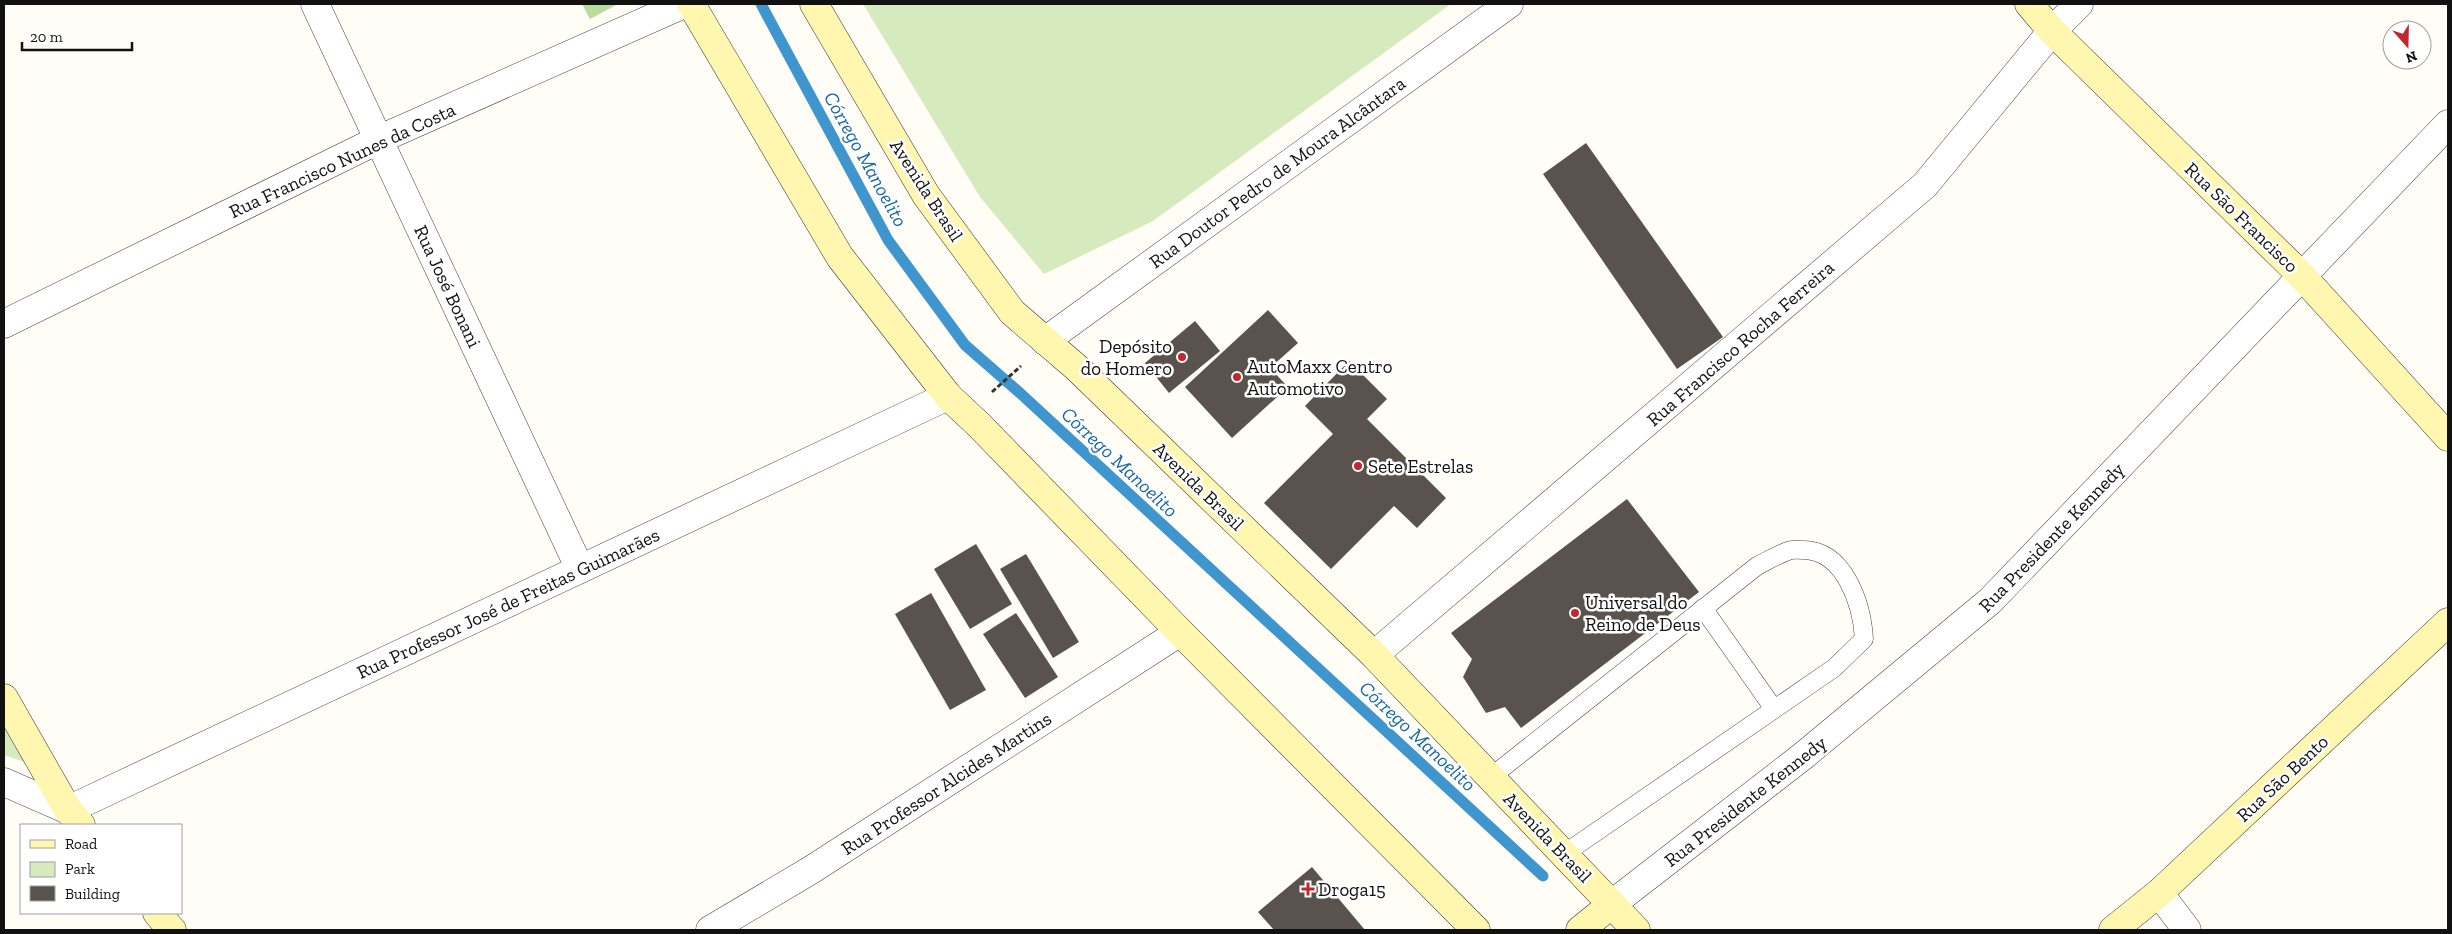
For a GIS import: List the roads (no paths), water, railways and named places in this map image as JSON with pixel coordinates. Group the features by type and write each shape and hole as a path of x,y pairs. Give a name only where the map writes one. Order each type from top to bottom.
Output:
{"main road":[{"path":"691,4 840,257 948,396 979,424 1180,632 1476,930"},
{"name":"Avenida Brasil","path":"814,4 926,195 1012,312 1077,368 1374,655 1636,930"},
{"name":"Rua São Francisco","path":"2029,4 2052,31 2302,276 2448,437"},
{"name":"Rua São Bento","path":"2113,930 2159,893 2448,622"},
{"path":"4,698 74,818"},
{"path":"1580,930 1612,904"},
{"path":"158,914 172,930"}],"street":[{"name":"Rua José Bonani","path":"315,4 380,139 580,569"},
{"name":"Rua Francisco Nunes da Costa","path":"4,324 380,139 684,4"},
{"name":"Rua Doutor Pedro de Moura Alcântara","path":"1045,341 1509,4"},
{"name":"Rua Francisco Rocha Ferreira","path":"1374,655 1925,185 2052,31 2079,4"},
{"name":"Rua Presidente Kennedy","path":"1612,904 1802,756 1990,602 2448,124"},
{"name":"Rua Professor José de Freitas Guimarães","path":"74,818 580,569 948,396"},
{"name":"Rua Professor Alcides Martins","path":"710,930 811,870 1180,632"},
{"path":"4,782 74,818"},
{"path":"2159,893 2187,930"}],"lane":[{"path":"1490,777 1757,566 1789,550 1813,550 1836,563 1854,594 1863,627 1864,639 1834,668 1564,854"},
{"path":"1703,608 1774,709"}],"waterway":[{"name":"Córrego Manoelito","path":"761,4 888,240 965,345 1020,393 1543,876"}],"place":[{"name":"Depósito do Homero","path":"1182,357"},
{"name":"AutoMaxx Centro Automotivo","path":"1237,377"},
{"name":"Sete Estrelas","path":"1358,466"},
{"name":"Universal do Reino de Deus","path":"1575,613"},
{"name":"Droga15","path":"1308,889"}]}
